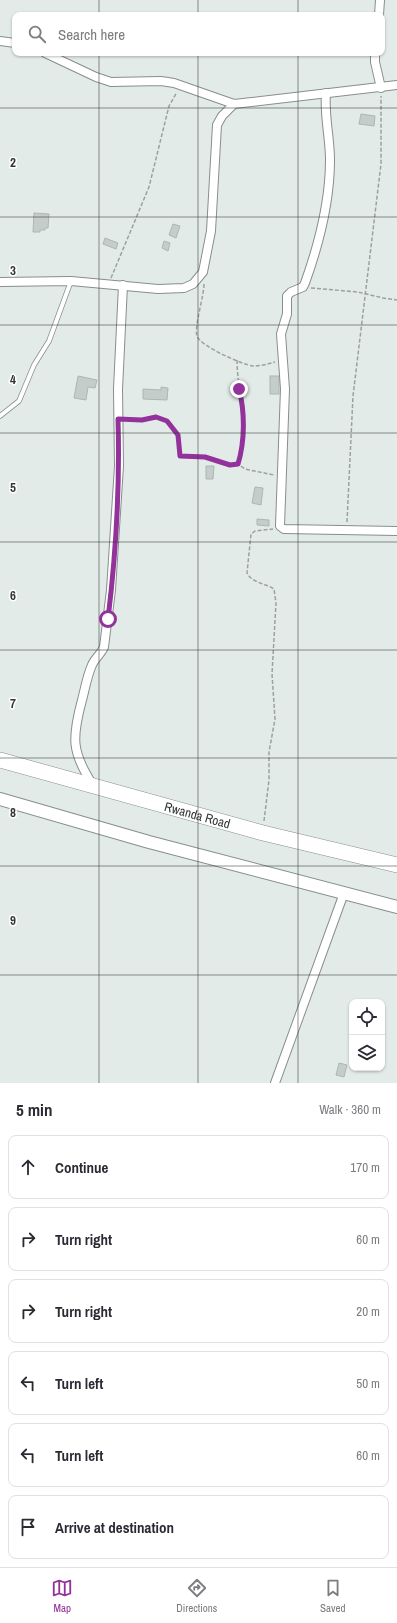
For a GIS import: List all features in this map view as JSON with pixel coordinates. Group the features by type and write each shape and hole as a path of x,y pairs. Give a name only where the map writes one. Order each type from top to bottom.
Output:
{"highway":[{"name":"Rwanda Road","path":"0,760 93,784 263,833 397,865"}],"street":[{"path":"379,12 380,0"},
{"path":"0,41 12,43"},
{"path":"51,56 96,77 111,82 161,81 181,84 234,104 273,101 397,85"},
{"path":"375,56 374,62 381,88"},
{"path":"326,93 325,112 330,155 328,187 314,255 303,287 291,292 288,296 288,314 281,334 285,389 281,528 397,531"},
{"path":"0,282 71,282 158,289 184,288 193,284 203,272 211,231 217,125 222,116 234,104"},
{"path":"93,784 82,769 75,750 74,730 92,664 102,653 108,619 114,562 119,466 118,419 123,285"},
{"path":"0,799 149,842 397,907"},
{"path":"275,1083 344,893"}],"lane":[{"path":"0,416 19,401 34,365 49,341 71,282"}],"path":[{"path":"109,284 116,262 149,187 169,106 181,84"},
{"path":"346,530 353,396 381,164 381,88"},
{"path":"203,272 203,302 198,319 197,336 200,341 215,350 252,366 283,361"},
{"path":"303,287 365,294 397,300"},
{"path":"237,360 237,373 242,405 241,456 238,464"},
{"path":"118,419 142,420 156,417 167,421 177,432 180,456 205,457 230,465 238,464 245,469 282,475"},
{"path":"263,833 269,780 269,752 275,720 272,674 276,604 274,589 253,580 246,573 252,533 281,528"}],"building":[{"path":"361,114 375,116 374,126 359,124"},
{"path":"34,213 49,214 48,228 45,228 45,230 40,230 40,232 33,232"},
{"path":"173,224 180,226 176,238 169,235"},
{"path":"105,238 118,243 116,249 103,244"},
{"path":"164,241 170,243 168,251 162,248"},
{"path":"78,376 97,380 95,388 88,387 86,400 74,398"},
{"path":"270,376 279,376 279,394 270,394"},
{"path":"161,387 168,388 167,400 143,399 143,389 161,390"},
{"path":"206,466 214,466 213,479 206,479"},
{"path":"255,487 263,488 261,505 252,503"},
{"path":"257,519 269,520 269,526 257,525"},
{"path":"339,1063 347,1065 344,1077 336,1075"}],"route":[{"path":"108,619 114,555 119,466 118,419 142,420 156,417 167,421 177,432 180,456 205,457 230,465 238,464 241,456 242,441 242,405 239,389"}]}
